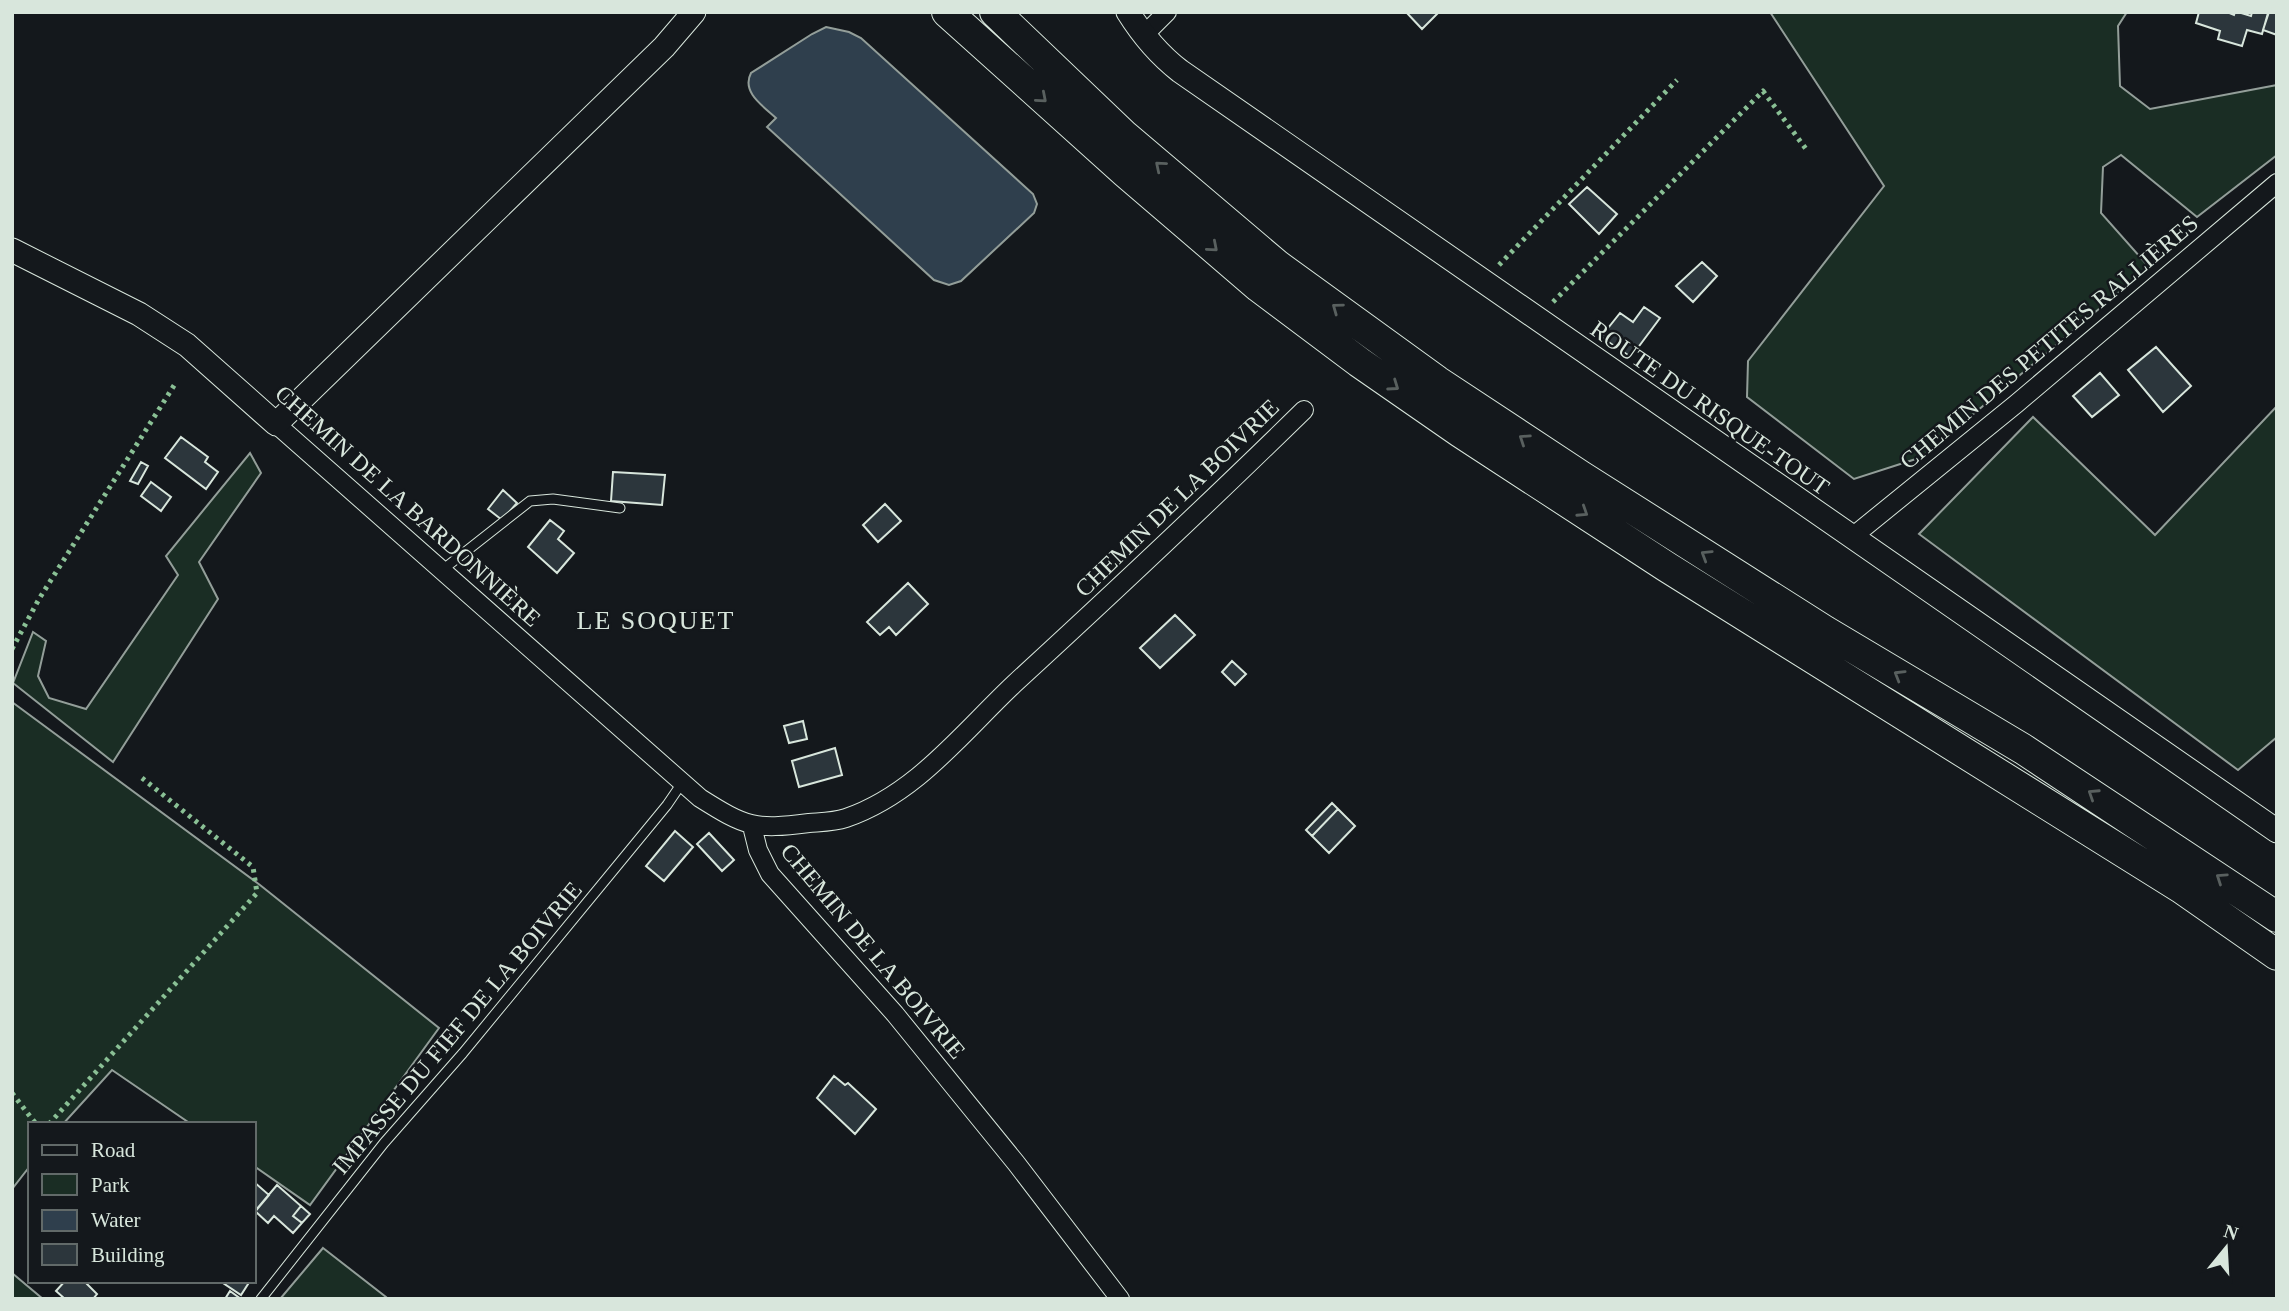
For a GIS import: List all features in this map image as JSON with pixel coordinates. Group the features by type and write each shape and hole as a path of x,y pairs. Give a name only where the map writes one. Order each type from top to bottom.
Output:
{"highway":[{"path":"947,12 1125,172 1259,287 1359,362 1460,432 1667,567 2182,888 2277,955"},
{"path":"995,12 1125,136 1277,265 1437,381 1813,623 2024,749 2277,917"}],"street":[{"path":"276,424 664,47 694,12"},
{"path":"664,47 708,12"},
{"name":"ROUTE DU RISQUE-TOUT","path":"1128,12 1143,36 1180,71 2277,831"},
{"path":"1143,36 1167,12"},
{"name":"CHEMIN DES PETITES RALLIÈRES","path":"1851,538 2016,404 2277,183"},
{"name":"CHEMIN DE LA BARDONNIÈRE","path":"12,250 139,314 187,345 682,783 723,813 752,826"},
{"name":"CHEMIN DE LA BOIVRIE","path":"1121,1299 1016,1163 895,1014 770,874 758,850 752,826 771,828 844,819 885,800 928,769 997,700 1172,538 1304,410"}],"lane":[{"path":"441,571 530,501 553,499 620,508"},
{"name":"IMPASSE DU FIEF DE LA BOIVRIE","path":"261,1299 384,1143 489,1020 682,783"}],"green space":[{"path":"1770,12 2127,12 2118,26 2120,86 2150,109 2277,85 2277,155 2197,217 2121,155 2103,167 2101,213 2149,267 1922,457 1854,479 1747,397 1748,361 1884,186"},
{"path":"2277,406 2277,737 2238,770 1919,534 2033,417 2155,535"},
{"path":"250,453 261,473 199,562 218,599 113,762 13,683 33,632 46,641 38,676 49,698 86,709 178,575 166,556"},
{"path":"12,702 260,885 439,1028 310,1205 256,1167 256,1122 188,1122 112,1070 65,1122 28,1122 28,1169 12,1189"},
{"path":"323,1248 386,1297 388,1299 280,1299"},
{"path":"12,1273 43,1299 12,1299"}],"water":[{"path":"826,27 849,32 861,38 1033,194 1037,204 1034,213 961,281 949,285 934,280 767,127 776,118 751,92 751,73"}],"building":[{"path":"1406,12 1439,12 1422,29"},
{"path":"2199,12 2227,12 2234,15 2238,12 2251,16 2252,12 2268,13 2262,34 2247,30 2242,46 2218,39 2220,31 2196,23"},
{"path":"2269,12 2277,12 2277,35 2263,30"},
{"path":"1587,187 1617,214 1599,234 1569,204"},
{"path":"1702,262 1717,276 1693,302 1676,286"},
{"path":"1644,307 1660,318 1631,357 1601,337 1620,313 1633,322"},
{"path":"2156,347 2191,386 2163,412 2128,370"},
{"path":"2100,373 2119,395 2092,417 2073,396"},
{"path":"181,437 208,457 205,462 218,472 206,489 165,458"},
{"path":"141,462 148,466 138,484 130,481"},
{"path":"613,472 665,475 662,505 611,501"},
{"path":"151,482 171,497 161,511 141,496"},
{"path":"503,490 517,503 502,520 488,509"},
{"path":"885,504 901,521 878,542 863,525"},
{"path":"550,520 564,531 558,539 574,553 557,573 528,547"},
{"path":"908,583 928,604 896,635 889,627 880,635 867,622"},
{"path":"1175,615 1195,635 1160,668 1140,648"},
{"path":"1232,661 1246,674 1235,685 1222,672"},
{"path":"803,721 807,739 789,743 784,726"},
{"path":"835,748 842,775 799,787 792,761"},
{"path":"1332,803 1338,809 1312,836 1306,830"},
{"path":"1338,809 1355,826 1329,853 1312,836"},
{"path":"675,831 693,847 664,881 646,866"},
{"path":"709,833 734,860 722,871 697,844"},
{"path":"834,1076 845,1085 848,1083 876,1109 855,1134 817,1098"},
{"path":"256,1184 269,1195 256,1211"},
{"path":"277,1185 301,1206 293,1216 302,1223 293,1233 274,1216 268,1223 256,1210"},
{"path":"301,1206 310,1214 302,1223 293,1216"},
{"path":"63,1283 86,1283 97,1294 93,1299 65,1299 56,1291"},
{"path":"223,1283 249,1283 241,1295"},
{"path":"230,1291 241,1299 225,1299"}],"hedge":[{"path":"1499,265 1677,80"},
{"path":"1553,302 1763,91 1806,149"},
{"path":"12,649 39,599 175,384"},
{"path":"51,1122 257,893 253,867 142,778"},
{"path":"12,1093 34,1122"}],"district":[{"name":"LE SOQUET","path":"656,620"}]}
